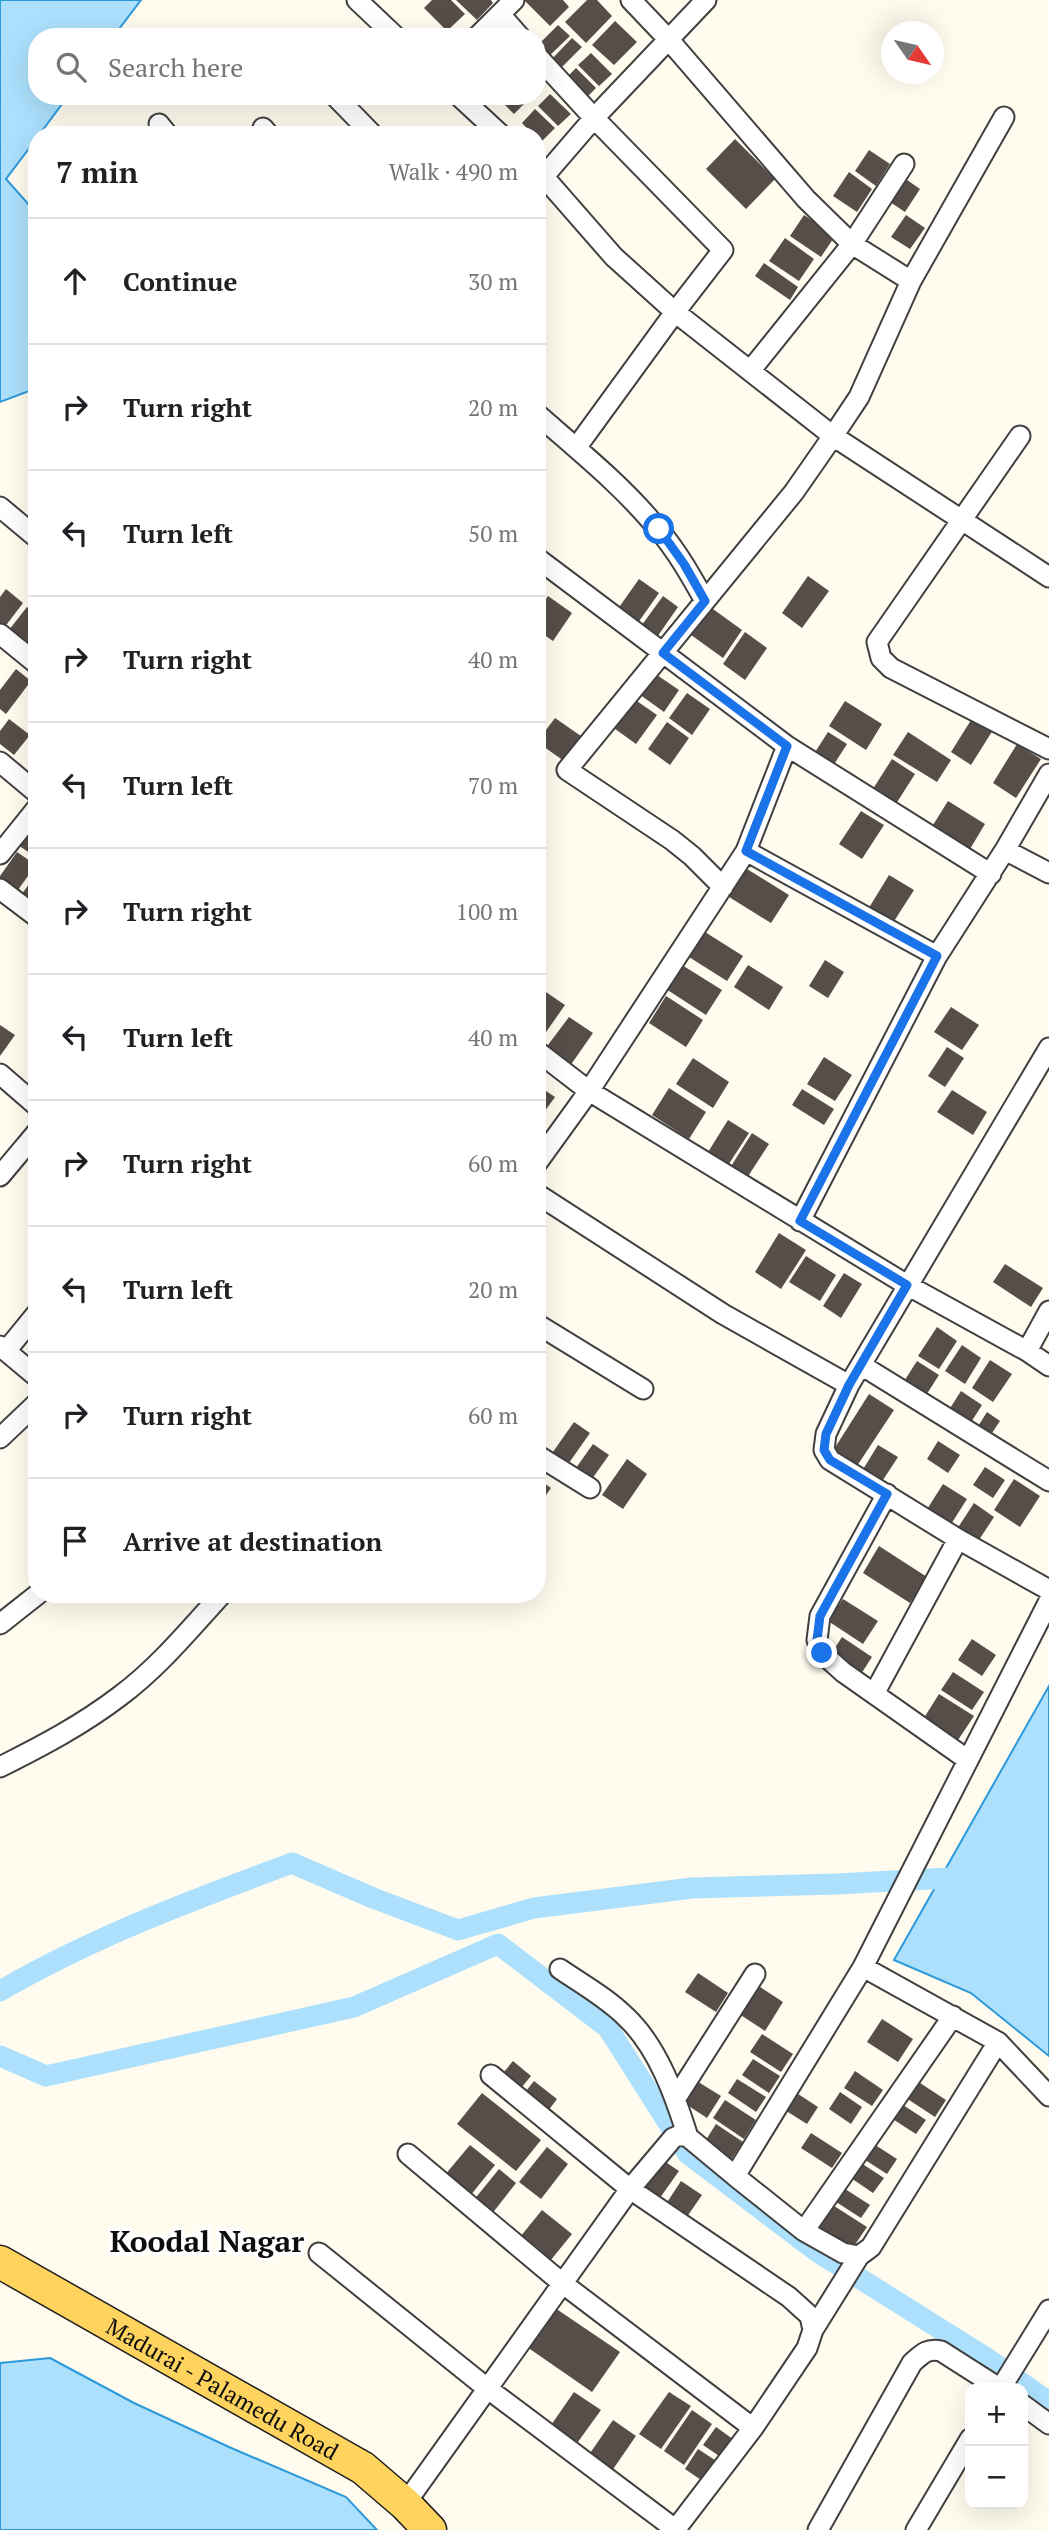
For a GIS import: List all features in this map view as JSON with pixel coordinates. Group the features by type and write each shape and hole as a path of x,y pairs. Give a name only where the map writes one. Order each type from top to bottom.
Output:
{"main road":[{"name":"Madurai - Palamedu Road","path":"0,2262 363,2468 405,2504 430,2530"}],"street":[{"path":"357,0 387,28"},
{"path":"631,0 669,40 806,200 852,244 911,281"},
{"path":"546,170 706,0"},
{"path":"486,28 507,7 516,28"},
{"path":"546,65 723,250 576,448"},
{"path":"344,105 364,126"},
{"path":"469,105 491,126"},
{"path":"723,887 672,840 567,770 794,492 833,436 859,397 911,281 1004,117"},
{"path":"750,371 852,244 904,164"},
{"path":"546,183 614,257 675,312 750,371 833,436 1049,577"},
{"path":"546,422 637,505 659,529 684,564 705,601"},
{"path":"1020,436 877,642 881,658 891,668 1049,748"},
{"path":"0,507 28,530"},
{"path":"546,565 787,746 991,874"},
{"path":"0,634 28,657"},
{"path":"546,1151 589,1091 746,851 787,746"},
{"path":"0,762 28,785"},
{"path":"800,1221 937,956 991,874 1049,774"},
{"path":"0,854 28,819"},
{"path":"1005,850 1049,873"},
{"path":"746,851 937,956"},
{"path":"0,889 28,910"},
{"path":"1049,1048 849,1385 826,1434 824,1450 830,1460 958,1539 1049,1590"},
{"path":"546,1058 589,1091 800,1221 1049,1366"},
{"path":"0,1074 28,1098"},
{"path":"0,1176 28,1143"},
{"path":"546,1200 723,1314 849,1385"},
{"path":"1027,1351 1049,1311"},
{"path":"28,1322 3,1348 28,1369"},
{"path":"546,1330 643,1389"},
{"path":"861,1365 1049,1481"},
{"path":"0,1438 28,1412"},
{"path":"546,1461 590,1488"},
{"path":"887,1494 820,1616 817,1640 822,1653 843,1672 968,1760"},
{"path":"874,1694 958,1539"},
{"path":"735,2176 863,1967 1049,1601"},
{"path":"0,1625 28,1602"},
{"path":"0,1767 60,1738 121,1695 170,1650 214,1603"},
{"path":"863,1967 998,2042 1049,2096"},
{"path":"560,1969 614,2005 643,2036 676,2098 680,2137 735,2176 804,2231 844,2253 859,2256"},
{"path":"676,2098 755,1974"},
{"path":"804,2231 953,2016"},
{"path":"319,2253 488,2389 675,2530 753,2428 807,2348 813,2330 859,2256 871,2247 880,2234 998,2042"},
{"path":"491,2075 629,2189 789,2297 810,2316 813,2330"},
{"path":"405,2504 629,2189 680,2137"},
{"path":"408,2154 562,2283 753,2428"},
{"path":"1003,2383 1049,2310"},
{"path":"818,2530 912,2363 923,2353 932,2349 941,2351 992,2383"},
{"path":"1028,2409 1049,2424"},
{"path":"916,2530 966,2446"}],"water":[{"path":"0,0 141,0 120,28 28,28 28,105 61,105 46,126 28,126 28,150 6,179 28,204 28,391 0,402"},
{"path":"1049,1686 1049,2056 971,1993 894,1960"},
{"path":"50,2358 134,2403 346,2497 377,2530 0,2530 0,2363"}],"building":[{"path":"432,0 451,0 465,14 450,28 444,28 424,8"},
{"path":"456,0 491,0 493,3 477,20"},
{"path":"524,0 563,0 569,7 550,26"},
{"path":"587,0 597,0 612,16 586,43 565,22"},
{"path":"615,21 637,42 614,65 592,45"},
{"path":"558,25 570,36 546,59 546,37"},
{"path":"572,38 582,47 557,72 548,63"},
{"path":"591,53 612,74 599,86 578,65"},
{"path":"576,68 596,88 584,100 564,80"},
{"path":"550,94 571,114 558,126 538,106 546,105 546,98"},
{"path":"505,105 523,105 514,114"},
{"path":"535,109 555,128 546,137 546,126 525,126 522,123"},
{"path":"735,139 775,179 746,209 706,169"},
{"path":"869,150 890,164 876,186 855,171"},
{"path":"849,172 872,189 857,212 833,196"},
{"path":"900,175 920,189 905,212 884,198"},
{"path":"804,215 835,236 821,257 790,236"},
{"path":"906,215 925,228 910,249 891,237"},
{"path":"785,238 814,259 799,281 769,261"},
{"path":"764,263 798,287 790,300 755,276"},
{"path":"808,576 829,591 802,628 782,613"},
{"path":"639,579 659,593 635,627 615,613"},
{"path":"6,589 23,603 4,628 0,625 0,597"},
{"path":"548,596 572,613 553,641 546,636"},
{"path":"663,596 678,607 655,640 639,629"},
{"path":"706,604 742,630 723,658 687,632"},
{"path":"28,608 28,644 24,649 5,635"},
{"path":"745,632 767,648 745,680 723,664"},
{"path":"16,669 28,679 28,685 6,714 0,709 0,690"},
{"path":"654,673 679,690 664,712 639,694"},
{"path":"687,693 710,709 692,735 669,718"},
{"path":"631,697 657,715 636,744 611,726"},
{"path":"845,701 882,724 866,750 829,726"},
{"path":"973,717 993,730 971,765 951,752"},
{"path":"555,718 581,736 564,761 546,748 546,730"},
{"path":"9,719 28,733 28,738 14,755 0,744 0,731"},
{"path":"667,722 689,738 670,765 648,749"},
{"path":"828,732 847,744 831,769 812,757"},
{"path":"908,732 951,760 937,782 893,755"},
{"path":"1017,744 1041,759 1016,798 993,783"},
{"path":"892,759 915,774 894,807 871,792"},
{"path":"948,801 985,824 970,849 933,825"},
{"path":"861,811 884,825 862,859 839,844"},
{"path":"28,831 28,852 18,845"},
{"path":"17,852 28,860 28,876 15,894 0,884 0,876"},
{"path":"747,869 789,895 771,923 729,897"},
{"path":"889,875 914,890 891,926 867,911"},
{"path":"28,886 28,904 19,898"},
{"path":"705,932 743,956 727,981 689,957"},
{"path":"825,960 844,972 828,998 809,986"},
{"path":"682,965 722,990 706,1015 666,989"},
{"path":"748,965 783,987 769,1010 734,987"},
{"path":"546,992 565,1005 546,1032"},
{"path":"666,996 703,1020 686,1047 649,1023"},
{"path":"951,1007 979,1025 962,1050 934,1032"},
{"path":"569,1017 593,1033 570,1066 546,1048"},
{"path":"0,1025 15,1035 0,1056"},
{"path":"947,1047 964,1058 945,1087 928,1076"},
{"path":"824,1057 852,1075 835,1101 807,1084"},
{"path":"693,1058 729,1082 713,1108 676,1084"},
{"path":"669,1088 706,1112 689,1139 652,1115"},
{"path":"802,1089 834,1109 824,1125 792,1105"},
{"path":"952,1090 987,1112 973,1135 937,1112"},
{"path":"546,1091 555,1097 546,1110"},
{"path":"728,1120 749,1133 725,1170 705,1157"},
{"path":"752,1133 769,1144 745,1181 728,1171"},
{"path":"779,1233 806,1250 781,1289 755,1272"},
{"path":"806,1256 836,1275 820,1301 789,1282"},
{"path":"1005,1264 1043,1288 1031,1307 993,1282"},
{"path":"844,1273 862,1284 841,1318 823,1306"},
{"path":"937,1327 957,1341 939,1369 918,1356"},
{"path":"962,1345 981,1358 965,1384 945,1371"},
{"path":"990,1360 1012,1374 993,1402 972,1388"},
{"path":"917,1361 939,1375 923,1400 901,1386"},
{"path":"961,1391 982,1405 968,1427 947,1413"},
{"path":"869,1394 894,1410 853,1472 829,1457"},
{"path":"987,1412 1000,1421 988,1439 975,1431"},
{"path":"574,1422 590,1433 564,1470 548,1459"},
{"path":"938,1441 960,1455 948,1473 927,1459"},
{"path":"593,1444 609,1455 587,1486 571,1475"},
{"path":"878,1445 898,1457 881,1483 862,1471"},
{"path":"627,1459 647,1474 623,1509 602,1495"},
{"path":"985,1467 1005,1480 993,1498 973,1485"},
{"path":"1014,1479 1040,1496 1020,1527 994,1510"},
{"path":"943,1484 967,1499 948,1529 924,1514"},
{"path":"974,1503 994,1517 975,1546 955,1532"},
{"path":"879,1546 927,1577 910,1603 863,1573"},
{"path":"843,1599 878,1621 863,1644 828,1621"},
{"path":"842,1637 872,1657 859,1677 829,1657"},
{"path":"972,1639 996,1655 982,1676 958,1660"},
{"path":"953,1672 984,1692 972,1710 941,1690"},
{"path":"939,1694 974,1716 956,1743 922,1721"},
{"path":"698,1973 728,1993 716,2012 685,1992"},
{"path":"754,1983 783,2002 765,2031 736,2012"},
{"path":"882,2019 913,2039 898,2062 867,2042"},
{"path":"762,2034 793,2054 781,2072 750,2052"},
{"path":"753,2059 780,2076 769,2093 742,2075"},
{"path":"513,2061 531,2076 517,2093 499,2078"},
{"path":"855,2071 883,2090 872,2106 844,2088"},
{"path":"737,2079 766,2097 756,2112 728,2093"},
{"path":"914,2079 946,2100 935,2117 903,2096"},
{"path":"695,2080 721,2096 707,2118 681,2101"},
{"path":"534,2081 557,2099 545,2115 522,2096"},
{"path":"792,2090 818,2107 807,2124 780,2107"},
{"path":"840,2092 862,2107 851,2124 829,2109"},
{"path":"482,2093 541,2140 516,2171 457,2124"},
{"path":"725,2100 756,2120 744,2139 713,2118"},
{"path":"900,2103 926,2120 916,2134 891,2118"},
{"path":"716,2124 743,2142 731,2160 704,2143"},
{"path":"811,2133 842,2153 832,2168 801,2148"},
{"path":"869,2141 897,2159 887,2174 859,2156"},
{"path":"470,2145 495,2165 470,2196 444,2176"},
{"path":"547,2147 568,2164 541,2199 519,2182"},
{"path":"661,2159 679,2171 657,2202 639,2190"},
{"path":"858,2161 884,2178 873,2193 848,2176"},
{"path":"499,2169 516,2183 491,2215 473,2201"},
{"path":"681,2181 702,2195 684,2221 664,2207"},
{"path":"839,2185 870,2205 861,2218 830,2198"},
{"path":"831,2204 867,2227 852,2249 817,2226"},
{"path":"542,2210 572,2234 546,2266 516,2242"},
{"path":"555,2308 620,2352 592,2392 527,2347"},
{"path":"574,2392 601,2410 575,2446 549,2428"},
{"path":"669,2392 691,2406 661,2449 639,2434"},
{"path":"692,2410 712,2424 684,2465 664,2451"},
{"path":"613,2420 636,2436 609,2475 586,2459"},
{"path":"716,2427 737,2442 725,2460 703,2445"},
{"path":"698,2449 718,2462 704,2482 685,2469"}],"waterway":[{"path":"0,1991 107,1937 292,1863 373,1898 458,1930 534,1908 692,1888 967,1877"},
{"path":"0,2056 46,2076 354,2007 498,1944 608,2028 688,2154 816,2251 988,2359 1049,2402"}],"district":[{"name":"Koodal Nagar","path":"207,2241"}],"route":[{"path":"659,529 684,564 705,601 663,653 787,746 746,851 937,956 800,1221 907,1285 849,1385 826,1434 824,1450 830,1460 887,1494 820,1616 817,1640 822,1653"}]}
